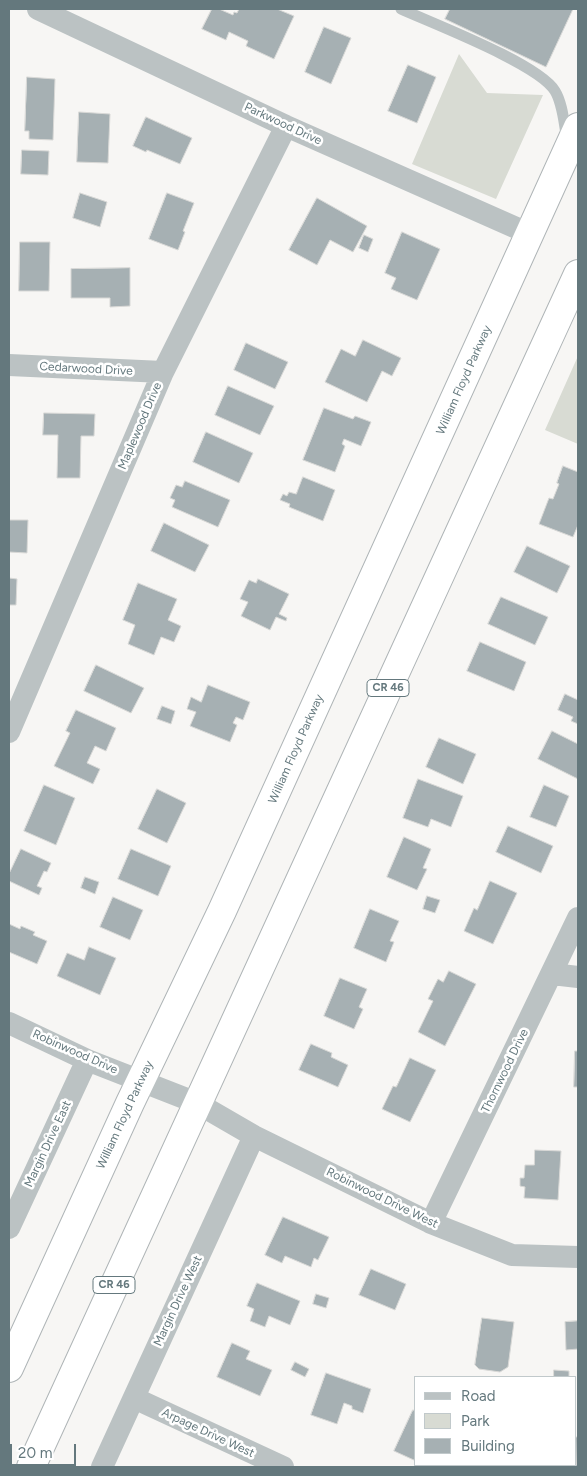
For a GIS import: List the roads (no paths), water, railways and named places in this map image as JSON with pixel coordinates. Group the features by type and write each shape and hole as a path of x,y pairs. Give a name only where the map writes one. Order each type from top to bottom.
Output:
{"highway":[{"name":"William Floyd Parkway","path":"9,1368 141,1081 222,911 573,138"},
{"name":"CR 46","path":"31,1467 578,274"}],"street":[{"name":"Parkwood Drive","path":"38,9 286,126 530,234"},
{"name":"Maplewood Drive","path":"9,732 163,372 286,126"},
{"name":"Cedarwood Drive","path":"9,365 163,372"},
{"name":"Thornwood Drive","path":"430,1223 578,918"},
{"path":"552,974 578,977"},
{"name":"Robinwood Drive","path":"9,1023 87,1060 197,1103"},
{"name":"Margin Drive East","path":"9,1228 87,1060"},
{"name":"Robinwood Drive West","path":"197,1103 254,1136 430,1223 512,1255 578,1257"},
{"name":"Margin Drive West","path":"102,1467 254,1136"},
{"name":"Arpage Drive West","path":"134,1398 283,1467"}],"lane":[{"path":"401,9 414,12 512,59 547,81 556,92 573,138"}]}
